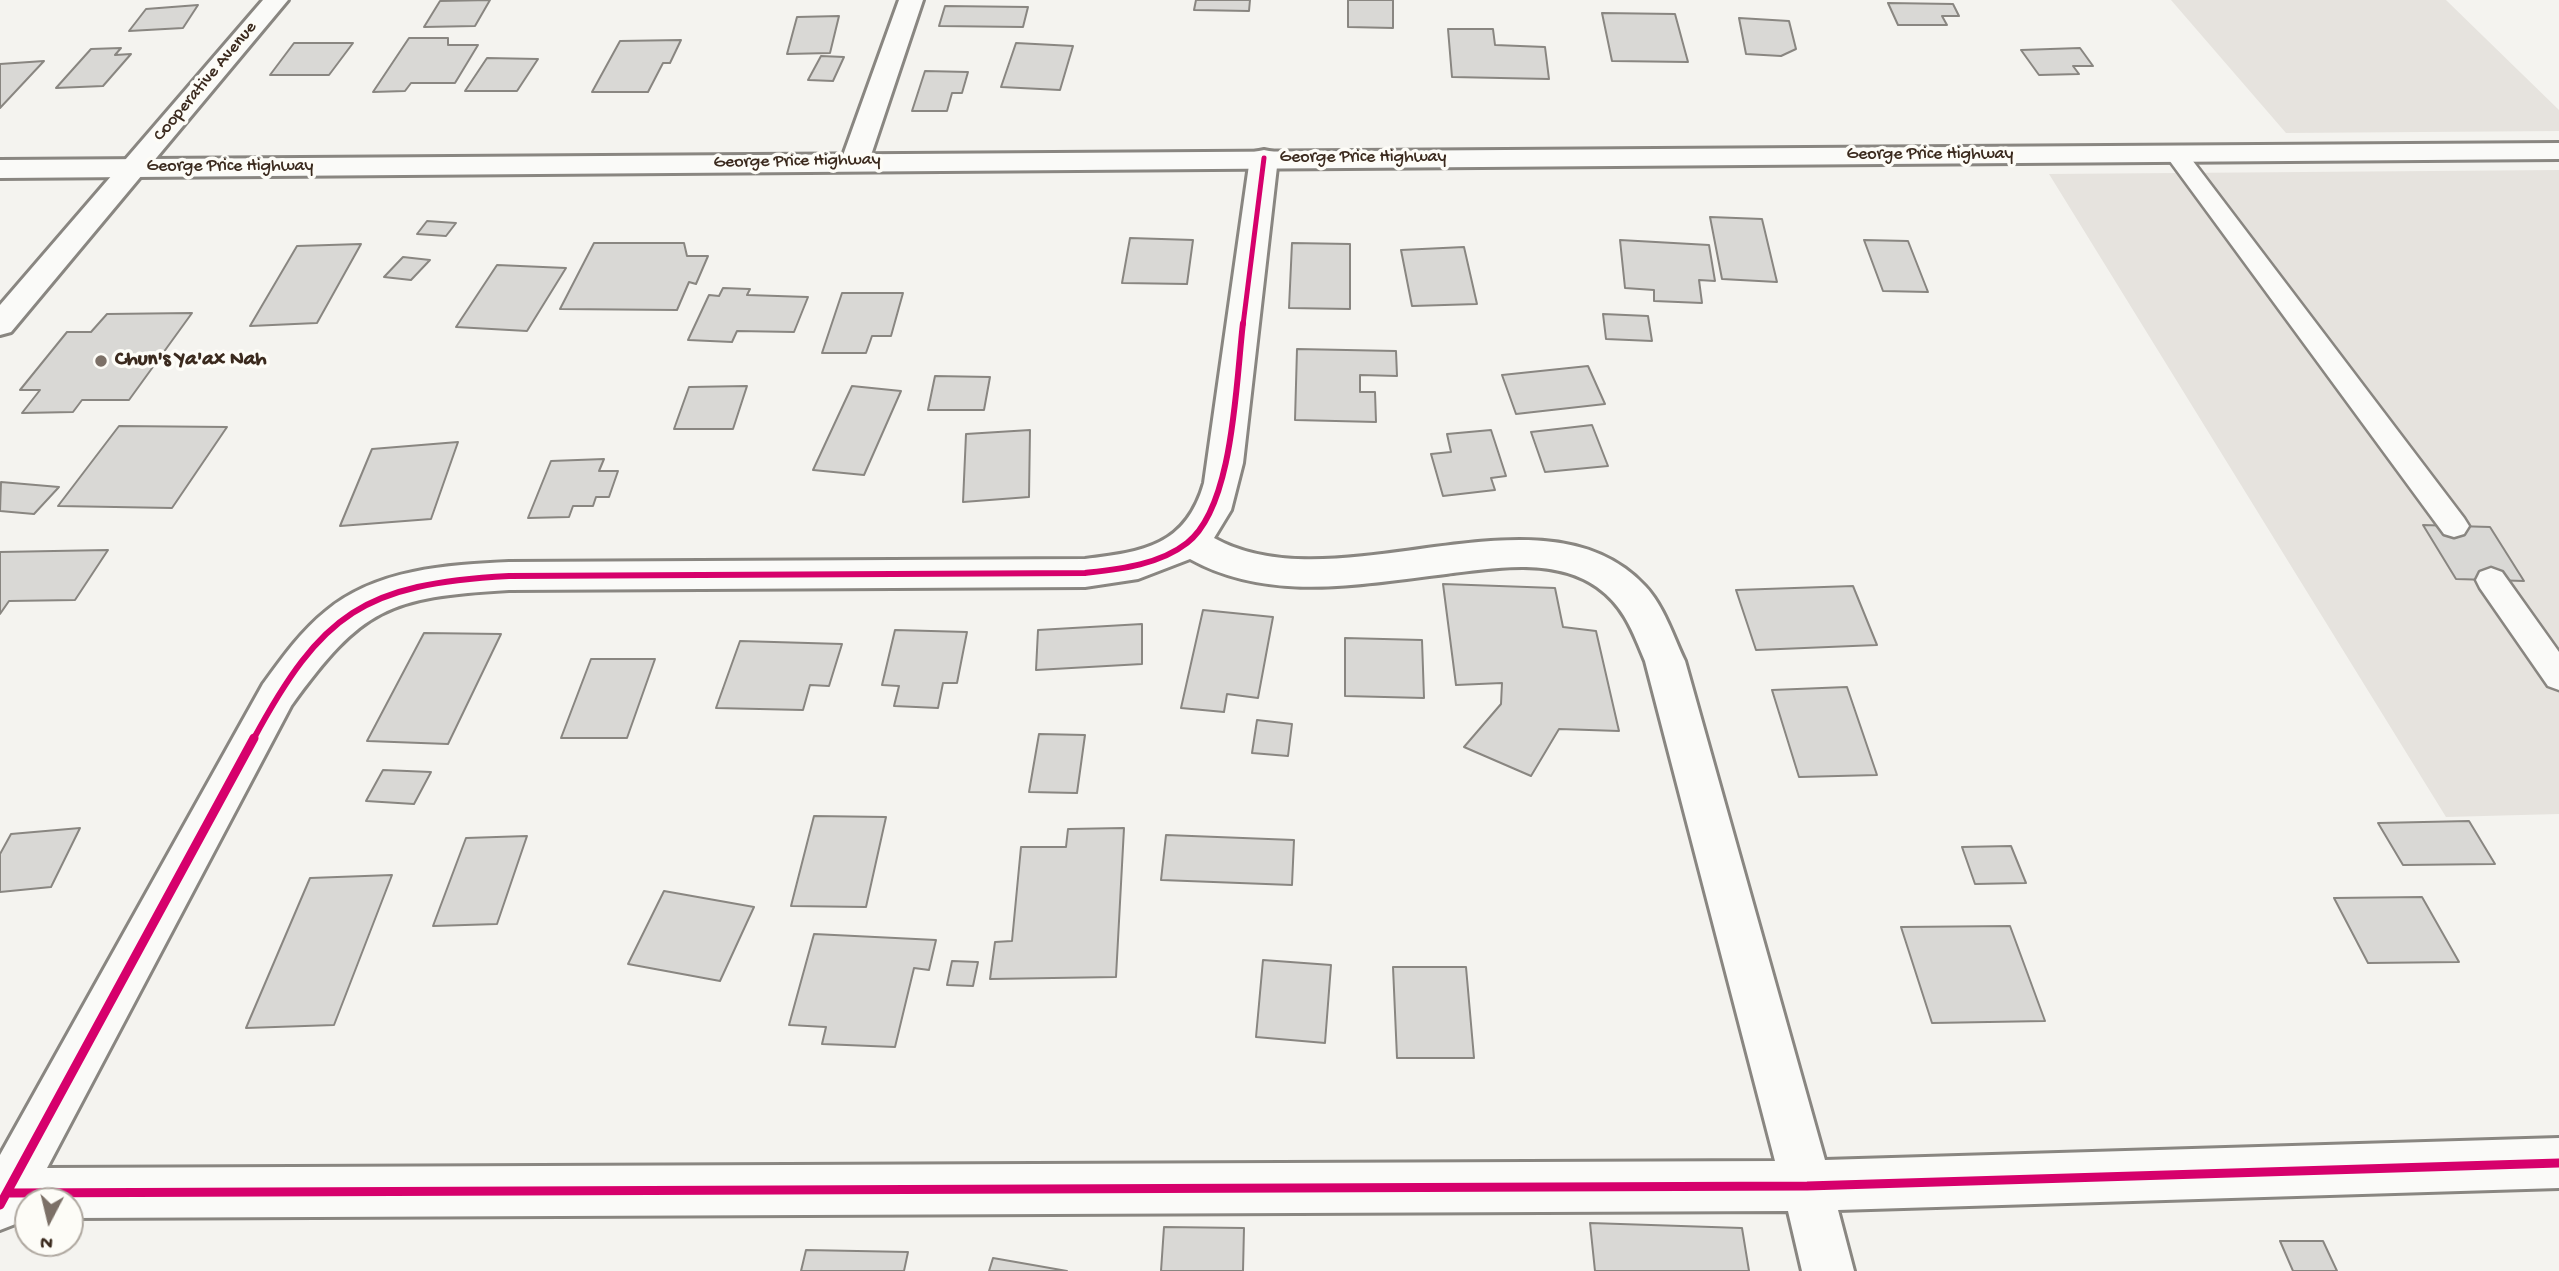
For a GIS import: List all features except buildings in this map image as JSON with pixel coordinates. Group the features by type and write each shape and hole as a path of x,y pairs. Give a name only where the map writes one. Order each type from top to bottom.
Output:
{"main road":[{"name":"Cooperative Avenue","path":"0,325 276,0"},
{"path":"855,161 911,0"},
{"name":"George Price Highway","path":"0,169 1264,158 2559,151"},
{"path":"1264,158 1227,463 1220,493 1209,519 1189,541 1165,556 1133,568 1085,573 523,576 450,579 396,590 348,614 314,646 277,695 2,1198 1807,1186 2559,1163"},
{"path":"1189,541 1218,558 1250,569 1296,573 1401,565 1470,556 1528,554 1570,560 1604,573 1631,595 1647,620 1665,662 1828,1271"}],"lane":[{"path":"2175,153 2454,526"},
{"path":"2491,580 2559,677"}],"shaded area":[{"path":"2171,0 2446,0 2559,110 2559,131 2286,133"},
{"path":"2559,170 2559,814 2446,817 2049,174"}],"cycle path":[{"path":"0,1205 277,695 337,622 366,603 406,588 426,584 509,576 1085,573 1138,565 1187,543 1200,531 1210,516 1218,497 1226,463 1264,158"},
{"path":"7,1193 1807,1186 2559,1163"}],"place":[{"name":"Chun's Ya'ax Nah","path":"101,361"}]}
